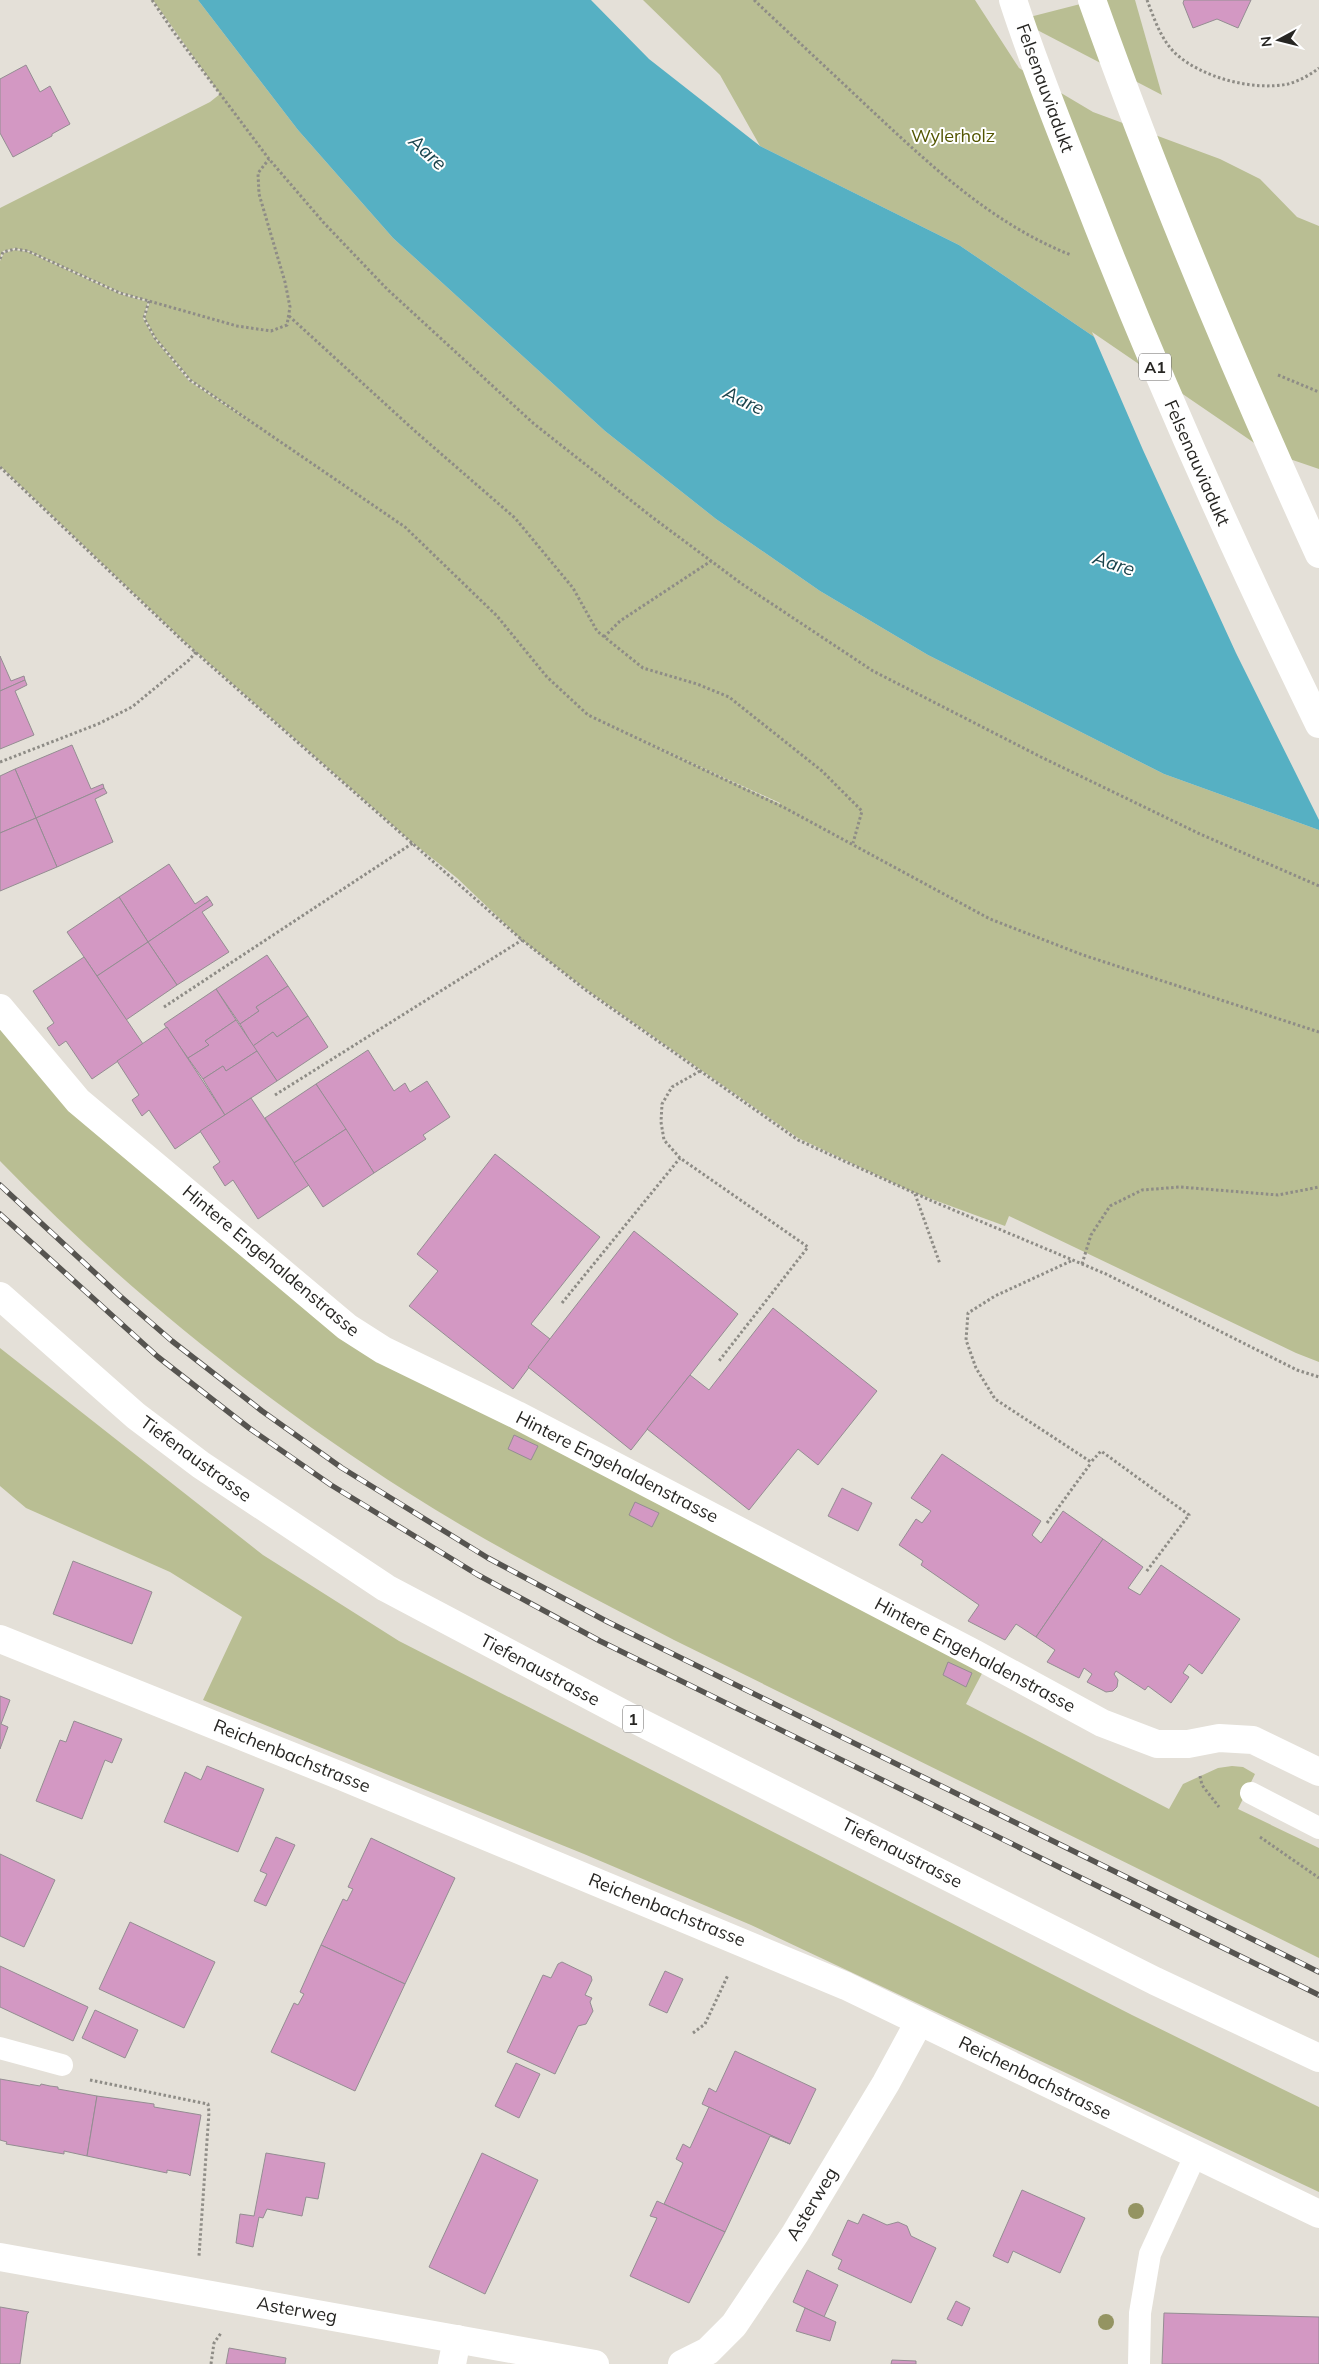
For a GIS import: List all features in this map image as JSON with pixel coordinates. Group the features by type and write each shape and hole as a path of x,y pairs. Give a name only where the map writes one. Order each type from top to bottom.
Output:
{"main road":[{"name":"Felsenauviadukt","path":"1013,0 1054,115 1137,325 1229,534 1319,724"},
{"path":"1092,0 1123,89 1188,255 1250,403 1319,554"},
{"name":"Hintere Engehaldenstrasse","path":"0,1008 78,1101 340,1322 383,1350 543,1429 975,1654 1102,1723 1156,1744 1188,1744 1219,1738 1253,1740 1319,1772"},
{"name":"Tiefenaustrasse","path":"0,1296 129,1410 201,1465 386,1588 635,1720 1156,1981 1319,2058"},
{"name":"Reichenbachstrasse","path":"0,1639 341,1776 846,1986 1195,2156 1319,2214"},
{"name":"Asterweg","path":"682,2364 708,2351 734,2325 794,2234 886,2082 919,2022"},
{"name":"Asterweg","path":"0,2257 455,2352 594,2364"}],"lane":[{"path":"1251,1793 1319,1828"},
{"path":"0,2048 62,2065"},
{"path":"1139,2364 1140,2313 1150,2254 1195,2156"}],"path":[{"path":"152,0 172,31 269,159 324,223 387,289 533,424 711,561 873,671 1041,757 1200,834 1319,886"},
{"path":"754,0 893,131 962,191 1004,222"},
{"path":"1147,0 1162,34 1175,53 1203,70 1252,85 1270,85 1288,84 1319,68"},
{"path":"0,259 3,252 15,249 28,251 120,293 238,326 271,331 287,325 290,307 285,282 259,194 258,173 269,159"},
{"path":"149,301 144,318 155,338 190,380 405,527 497,616 547,677 588,715 785,808 990,919 1083,955 1319,1032"},
{"path":"289,316 416,432 515,518 573,588 597,631 604,637 643,668 697,684 729,697 822,771 862,811 853,844"},
{"path":"1295,383 1319,392"},
{"path":"0,467 196,652 522,940 587,990 798,1140 1071,1261 1106,1274 1297,1370 1319,1377"},
{"path":"604,637 620,621 711,561"},
{"path":"0,762 98,724 132,707 190,660 196,652"},
{"path":"164,1007 413,843"},
{"path":"275,1095 522,940"},
{"path":"700,1071 672,1088 662,1104 661,1122 664,1140 680,1158 808,1247 719,1361"},
{"path":"562,1303 680,1158"},
{"path":"1082,1264 1091,1235 1110,1206 1142,1190 1180,1188 1278,1195 1319,1187"},
{"path":"915,1193 940,1264"},
{"path":"1071,1261 995,1296 968,1313 966,1340 976,1368 995,1399 1091,1462"},
{"path":"1047,1523 1101,1450 1189,1515 1146,1572"},
{"path":"693,2033 705,2024 732,1966"},
{"path":"62,2065 63,2075 208,2104 199,2263"},
{"path":"210,2364 214,2343 221,2334"}],"green space":[{"path":"153,0 198,0 298,130 393,238 605,431 716,519 820,591 928,655 1164,774 1319,830 1319,1362 1296,1353 1009,1216 1005,1226 915,1193 798,1138 587,990 522,940 457,878 413,843 185,642 0,466 0,261 4,253 15,250 28,252 120,294 148,302 143,318 154,338 189,381 263,430 191,380 155,337 145,318 150,301 120,292 29,251 15,248 3,251 0,257 0,208 210,102 220,94","holes":["630,735 780,803 780,804"]},
{"name":"Wylerholz","path":"643,0 975,0 1019,68 1093,112 1220,159 1260,179 1297,217 1319,226 1319,471 1265,453 959,245 760,146 720,75"},
{"path":"1096,0 1135,0 1162,95 1018,20"},
{"path":"0,1011 307,1296 988,1662 966,1704 1169,1809 1183,1784 1218,1768 1243,1767 1255,1774 1238,1809 1319,1848 1319,1958 674,1640 573,1587 439,1512 352,1456 299,1418 246,1379 144,1296 46,1208 0,1161"},
{"path":"0,1348 263,1555 399,1641 1132,2015 1319,2107 1319,2192 751,1925 584,1854 203,1700 242,1617 170,1572 26,1508 0,1486"}],"water":[{"name":"Aare","path":"198,0 591,0 649,59 760,146 959,245 1265,453 1319,471 1319,830 1164,774 928,655 820,591 716,519 605,431 393,238 298,130"}],"pier":[{"path":"1092,332 1266,451 1319,469 1319,820 1236,653 1143,450"}],"building":[{"path":"1184,0 1251,0 1238,28 1217,19 1193,28 1183,3"},
{"path":"26,65 40,92 50,86 70,124 13,157 0,133 0,79"},
{"path":"0,656 11,681 24,676 25,680 0,691"},
{"path":"25,680 27,685 15,691 34,735 0,749 0,691"},
{"path":"72,745 91,789 103,784 104,788 36,818 15,769"},
{"path":"15,769 36,818 0,833 0,776"},
{"path":"104,788 107,793 95,799 113,842 57,867 36,818"},
{"path":"36,818 57,867 0,891 0,833"},
{"path":"169,864 195,904 207,896 210,900 148,942 119,897"},
{"path":"119,897 148,942 97,976 67,932"},
{"path":"210,900 213,905 202,912 229,952 177,985 148,942"},
{"path":"148,942 177,985 126,1020 97,976"},
{"path":"267,955 288,986 256,1007 259,1011 240,1024 216,989"},
{"path":"84,957 143,1044 92,1079 66,1041 59,1046 47,1028 54,1023 33,991"},
{"path":"288,986 308,1016 277,1037 273,1032 253,1046 240,1024 259,1011 256,1007"},
{"path":"216,989 236,1020 205,1041 209,1045 188,1058 164,1024"},
{"path":"308,1016 328,1047 277,1081 253,1046 273,1032 277,1037"},
{"path":"236,1020 257,1051 226,1071 223,1066 203,1079 188,1058 209,1045 205,1041"},
{"path":"167,1027 225,1115 175,1149 149,1110 142,1116 132,1100 139,1095 117,1061"},
{"path":"368,1050 394,1091 405,1083 410,1092 427,1081 450,1117 423,1135 426,1139 374,1173 316,1084"},
{"path":"257,1051 277,1081 225,1115 203,1079 223,1066 226,1071"},
{"path":"316,1084 346,1129 294,1163 265,1118"},
{"path":"251,1098 309,1185 258,1219 233,1180 225,1186 213,1167 220,1162 200,1131"},
{"path":"346,1129 374,1173 323,1207 294,1163"},
{"path":"495,1154 600,1237 531,1324 550,1339 513,1389 409,1306 438,1271 417,1254"},
{"path":"634,1231 738,1314 631,1450 528,1367"},
{"path":"773,1308 877,1391 818,1465 798,1449 749,1510 647,1429 690,1375 709,1390"},
{"path":"514,1435 538,1446 531,1460 508,1449"},
{"path":"942,1454 1041,1521 1032,1535 1041,1543 1063,1511 1103,1539 1036,1637 1016,1624 1005,1640 968,1621 979,1605 921,1565 923,1561 899,1545 916,1519 922,1523 931,1511 911,1498"},
{"path":"842,1488 872,1503 858,1531 828,1516"},
{"path":"635,1502 659,1513 652,1527 629,1515"},
{"path":"1103,1539 1143,1567 1128,1588 1140,1595 1161,1565 1240,1619 1202,1674 1189,1664 1183,1673 1189,1677 1171,1703 1148,1686 1145,1690 1116,1671 1114,1674 1118,1680 1117,1687 1113,1691 1106,1692 1087,1682 1092,1674 1084,1668 1079,1678 1047,1662 1055,1650 1036,1637"},
{"path":"73,1561 152,1592 132,1644 53,1614"},
{"path":"948,1662 972,1673 966,1687 943,1675"},
{"path":"0,1696 10,1700 1,1724 8,1727 0,1749"},
{"path":"74,1721 122,1739 112,1763 105,1760 82,1819 36,1801 60,1740 66,1742"},
{"path":"207,1766 264,1789 238,1852 164,1822 185,1772 201,1780"},
{"path":"276,1837 295,1845 266,1906 254,1901 267,1874 260,1871"},
{"path":"371,1838 455,1878 405,1984 321,1945 343,1899 347,1901 353,1889 348,1887"},
{"path":"0,1854 55,1880 24,1947 0,1936"},
{"path":"130,1922 215,1962 184,2028 99,1989"},
{"path":"321,1945 405,1984 355,2091 271,2052 294,2003 298,2005 304,1994 300,1992"},
{"path":"562,1962 591,1976 592,1980 585,1995 592,1998 590,2002 593,2011 586,2024 578,2026 555,2074 507,2052 543,1975 551,1978 558,1964"},
{"path":"0,1966 88,2007 73,2041 0,2007"},
{"path":"665,1971 683,1979 667,2013 649,2005"},
{"path":"95,2010 138,2030 125,2058 82,2038"},
{"path":"735,2051 816,2089 790,2144 702,2104 709,2088 716,2092"},
{"path":"516,2063 540,2074 519,2118 495,2106"},
{"path":"0,2079 40,2086 41,2084 97,2096 87,2156 64,2151 64,2154 6,2144 7,2142 0,2140"},
{"path":"97,2096 154,2104 154,2107 201,2115 190,2176 188,2174 167,2170 167,2173 87,2156"},
{"path":"709,2107 790,2144 770,2136 725,2232 664,2204 683,2163 676,2159 683,2144 690,2148"},
{"path":"266,2153 325,2163 318,2199 306,2197 302,2216 267,2209 263,2218 259,2217 253,2247 236,2243 240,2214 254,2216"},
{"path":"482,2153 538,2180 485,2294 429,2267"},
{"path":"1022,2190 1085,2218 1060,2273 1013,2251 1008,2263 993,2256"},
{"path":"657,2201 725,2232 689,2303 630,2276 657,2218 650,2216"},
{"path":"863,2214 887,2225 898,2222 907,2226 911,2236 936,2248 911,2303 838,2269 842,2260 832,2255 848,2220 858,2224"},
{"path":"807,2270 838,2285 824,2317 793,2302"},
{"path":"956,2301 970,2308 962,2326 947,2319"},
{"path":"0,2307 29,2312 27,2314 20,2364 0,2364"},
{"path":"805,2308 836,2322 830,2341 796,2331"},
{"path":"1164,2313 1319,2317 1319,2364 1162,2364"},
{"path":"229,2348 286,2358 285,2364 226,2364"},
{"path":"892,2360 916,2361 916,2364 891,2364"}],"railway":[{"path":"0,1185 120,1296 172,1341 262,1411 342,1468 488,1558 608,1622 1319,1972"},
{"path":"0,1214 158,1357 249,1428 331,1485 478,1575 600,1641 1319,1995"}]}
